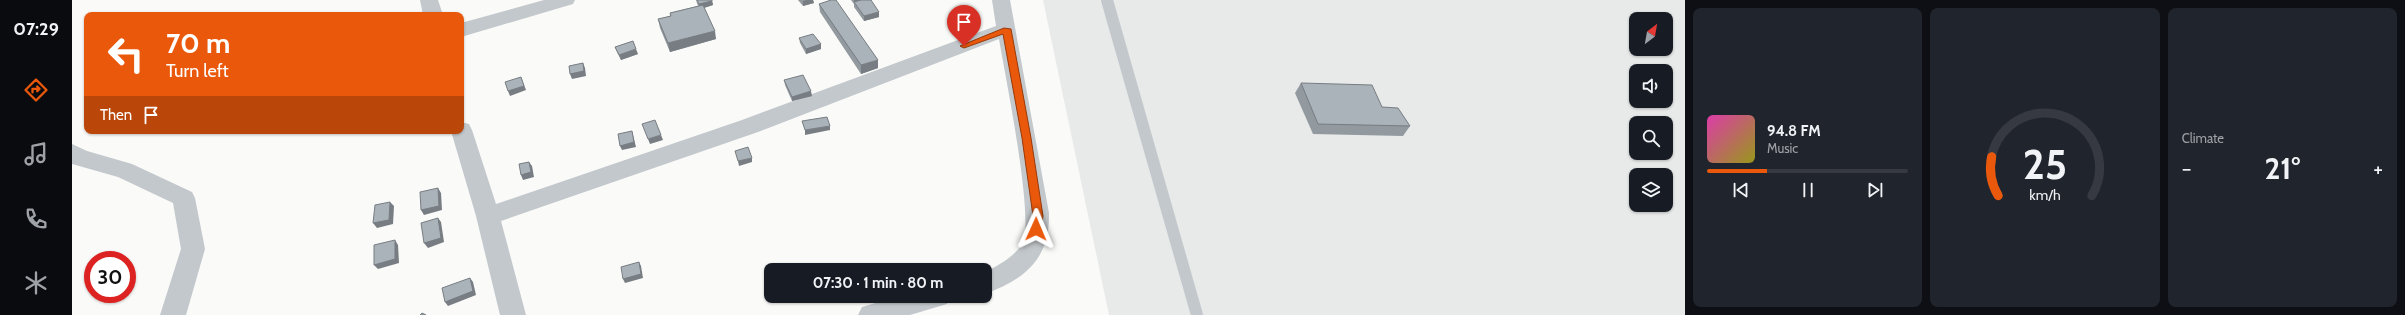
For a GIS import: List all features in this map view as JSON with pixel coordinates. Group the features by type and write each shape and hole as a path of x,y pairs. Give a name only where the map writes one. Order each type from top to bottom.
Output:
{"street":[{"path":"429,0 432,12"},
{"path":"464,29 566,0"},
{"path":"992,280 997,279 1022,260 1035,243 1038,216 1024,123 1001,0"},
{"path":"488,216 750,126 1007,29"},
{"path":"462,134 488,216 513,315"},
{"path":"72,152 80,158 124,170 184,198 193,249 173,315"},
{"path":"871,315 913,303"}],"lane":[{"path":"1107,0 1197,315"}],"shaded area":[{"path":"1043,0 1685,0 1685,315 1109,315"}],"building":[{"path":"697,0 712,0 712,1 699,4"},
{"path":"836,0 878,60 861,65 819,4"},
{"path":"871,0 879,12 864,16 854,2"},
{"path":"703,5 715,31 668,43 658,19 671,16 670,13"},
{"path":"813,34 821,44 806,49 799,38"},
{"path":"633,41 636,49 619,55 615,47"},
{"path":"583,63 584,71 570,74 569,66"},
{"path":"803,75 811,91 792,97 784,80"},
{"path":"521,77 524,86 508,91 505,82"},
{"path":"1301,83 1372,85 1382,107 1398,108 1410,126 1318,124"},
{"path":"827,117 830,126 805,130 802,121"},
{"path":"655,120 661,135 648,139 642,124"},
{"path":"632,131 634,142 620,146 618,134"},
{"path":"748,147 752,158 738,161 735,151"},
{"path":"529,162 531,172 521,175 519,164"},
{"path":"438,188 439,206 421,210 420,192"},
{"path":"390,202 389,220 373,223 375,205"},
{"path":"438,218 441,238 424,243 421,223"},
{"path":"395,240 395,259 374,265 374,245"},
{"path":"639,262 641,274 623,279 621,267"},
{"path":"470,278 473,291 445,302 442,288"}],"route":[{"path":"964,46 1007,29 1024,123 1038,216 1036,229"}]}
